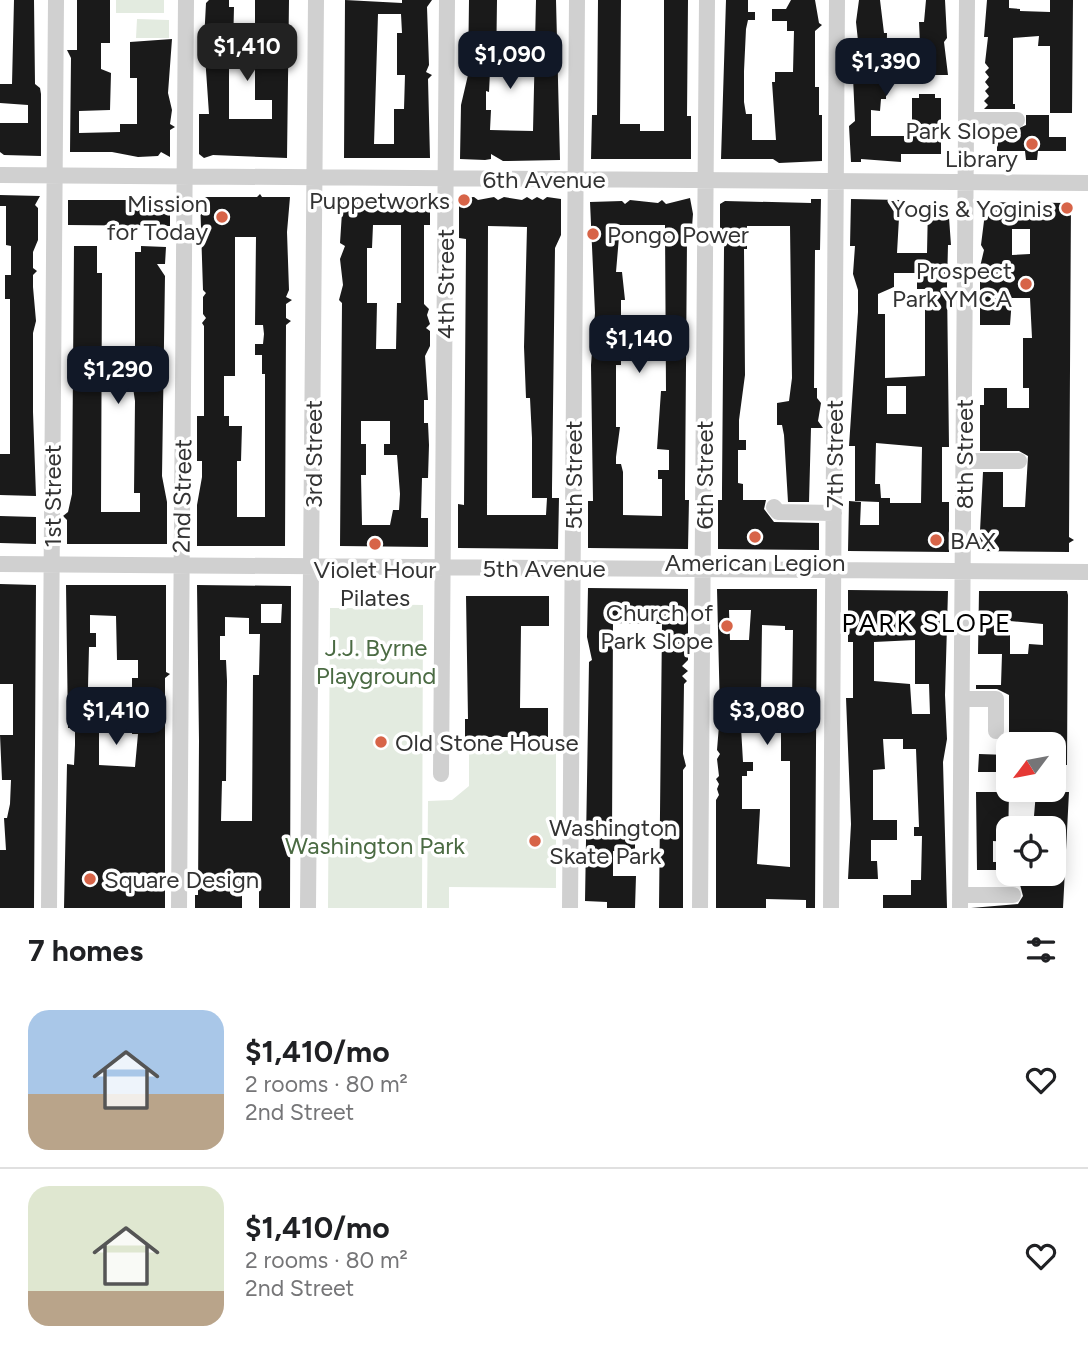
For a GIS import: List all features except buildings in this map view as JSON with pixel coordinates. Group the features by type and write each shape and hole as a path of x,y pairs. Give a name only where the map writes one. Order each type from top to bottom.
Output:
{"street":[{"name":"1st Street","path":"49,908 56,0"},
{"name":"2nd Street","path":"179,908 186,0"},
{"name":"3rd Street","path":"309,908 316,0"},
{"name":"4th Street","path":"442,774 447,0"},
{"name":"5th Street","path":"570,908 577,0"},
{"name":"6th Street","path":"701,908 707,0"},
{"name":"7th Street","path":"831,908 837,0"},
{"name":"8th Street","path":"960,902 967,0"},
{"path":"966,120 1017,120"},
{"name":"6th Avenue","path":"0,175 1088,183"},
{"path":"964,461 1019,461"},
{"path":"774,507 778,512 786,514 834,513"},
{"name":"5th Avenue","path":"0,564 1088,572"},
{"path":"962,699 996,699 996,731"},
{"path":"960,902 1013,895"}],"green space":[{"path":"116,0 164,0 164,13 116,13"},
{"path":"137,19 169,20 169,38 136,38"},
{"name":"Washington Park","path":"365,604 423,605 422,908 328,908 330,608 365,608"},
{"name":"Washington Park","path":"469,750 556,751 556,888 449,887 449,908 427,908 428,801 452,800 469,786"}],"place":[{"name":"Park Slope Library","path":"1032,144"},
{"name":"Puppetworks","path":"464,200"},
{"name":"Yogis & Yoginis","path":"1067,208"},
{"name":"Mission for Today","path":"222,217"},
{"name":"Pongo Power","path":"593,234"},
{"name":"Prospect Park YMCA","path":"1026,284"},
{"name":"American Legion","path":"755,537"},
{"name":"BAX","path":"936,540"},
{"name":"Violet Hour Pilates","path":"375,544"},
{"name":"Church of Park Slope","path":"727,626"},
{"name":"Old Stone House","path":"381,742"},
{"name":"Washington Skate Park","path":"535,841"},
{"name":"Square Design","path":"90,879"}],"district":[{"name":"PARK SLOPE","path":"927,623"}],"park label":[{"name":"J.J. Byrne Playground","path":"376,661"}]}
